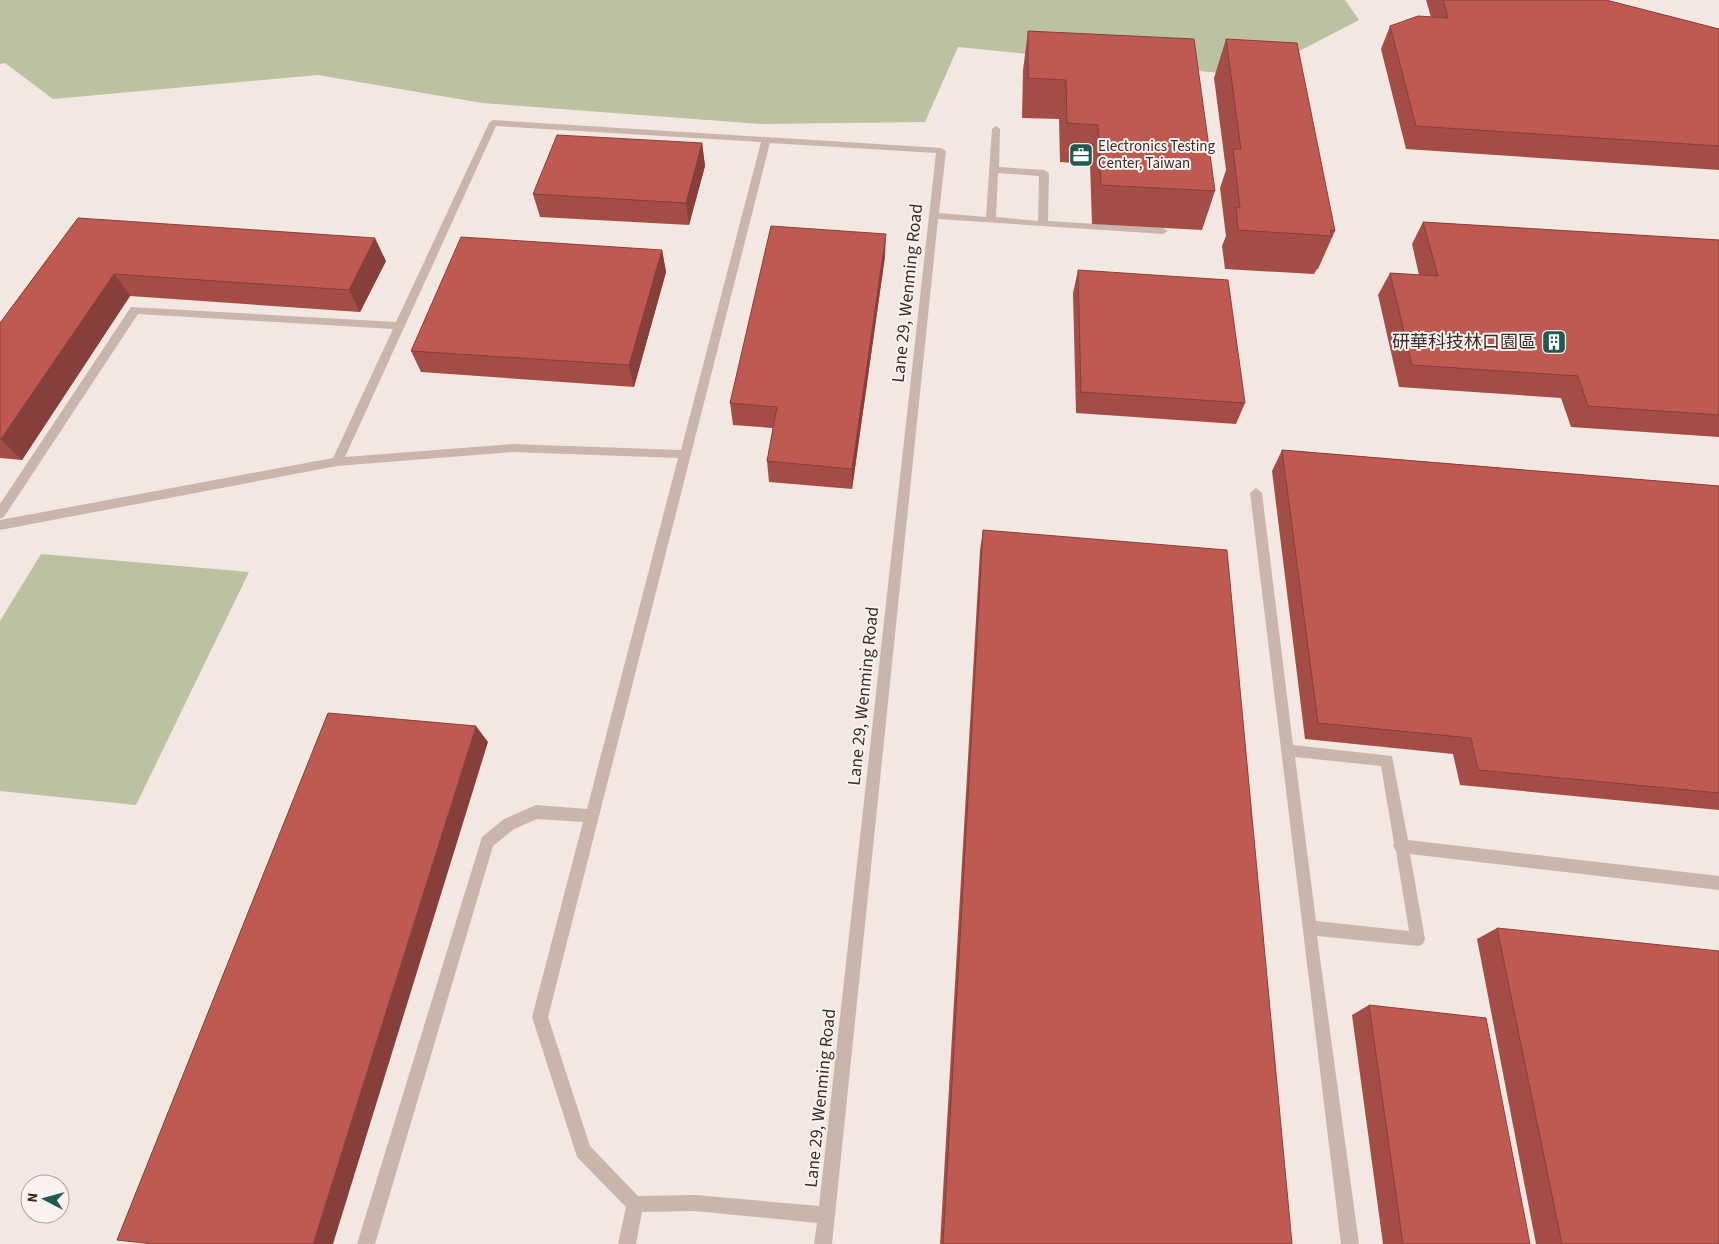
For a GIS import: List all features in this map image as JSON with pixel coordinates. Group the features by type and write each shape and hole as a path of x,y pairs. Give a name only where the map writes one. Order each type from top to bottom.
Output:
{"lane":[{"path":"337,462 493,123 766,140 540,1017 583,1151 635,1204 695,1203 826,1214"},
{"path":"991,220 996,129"},
{"name":"Lane 29, Wenming Road","path":"766,140 941,151 823,1244"},
{"path":"994,170 1044,173 1043,224"},
{"path":"934,216 1163,231"},
{"path":"0,514 135,310 400,326"},
{"path":"0,525 337,462 513,448 684,454"},
{"path":"1256,493 1350,1244"},
{"path":"1287,750 1387,760 1400,846 1418,939 1309,928"},
{"path":"366,1244 487,842 510,824 536,812 592,816"},
{"path":"1400,846 1719,883"},
{"path":"627,1244 635,1204"}],"green space":[{"path":"0,0 1345,0 1359,20 1284,59 1260,77 958,47 925,122 761,124 482,103 318,75 53,99 5,63 0,64"},
{"path":"41,554 249,572 136,805 0,791 0,621"}],"building":[{"path":"1443,0 1606,0 1719,29 1719,146 1416,126 1390,26 1418,16 1448,18"},
{"path":"1028,31 1194,39 1215,191 1101,185 1098,125 1067,123 1066,80 1028,78"},
{"path":"1226,39 1297,43 1335,231 1330,230 1332,236 1238,230 1236,207 1240,208 1233,149 1241,149"},
{"path":"557,135 702,143 686,203 533,194"},
{"path":"78,218 375,238 349,290 114,274 0,439 0,323"},
{"name":"研華科技林口園區","path":"1423,222 1719,240 1719,415 1588,406 1578,376 1412,365 1390,273 1438,276"},
{"path":"771,226 886,234 852,469 767,461 777,407 730,403"},
{"path":"461,237 662,250 629,365 411,351"},
{"path":"1078,270 1228,280 1245,403 1081,392"},
{"path":"1282,450 1719,486 1719,793 1478,770 1471,738 1318,723"},
{"path":"983,530 1227,550 1292,1244 943,1244"},
{"path":"328,713 476,726 313,1244 153,1244 117,1240"},
{"path":"1497,928 1719,951 1719,1244 1562,1244"},
{"path":"1369,1005 1486,1018 1530,1244 1403,1244"}],"place":[{"name":"Electronics Testing Center, Taiwan","path":"1081,155"},
{"name":"研華科技林口園區","path":"1554,342"}]}
